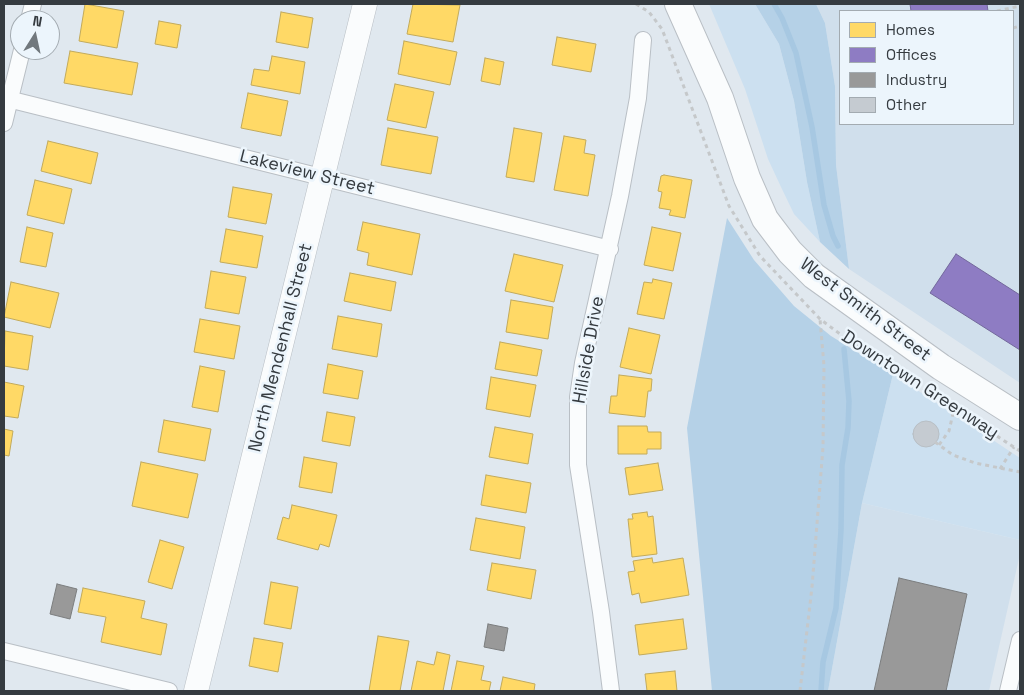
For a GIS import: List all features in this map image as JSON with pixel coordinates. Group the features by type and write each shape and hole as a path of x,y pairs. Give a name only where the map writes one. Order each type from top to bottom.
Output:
{"main road":[{"name":"West Smith Street","path":"678,4 720,98 747,178 765,219 790,252 814,276 925,356 1020,417"}],"street":[{"name":"North Mendenhall Street","path":"196,691 365,4"},
{"name":"Hillside Drive","path":"611,691 601,612 578,465 578,397 583,363 610,249 638,98 643,40"},
{"path":"4,124 7,99 19,60"},
{"name":"Lakeview Street","path":"7,99 323,176 610,249"},
{"path":"1008,691 1020,640"},
{"path":"4,651 169,691"}],"path":[{"path":"1002,10 1020,6"},
{"name":"Downtown Greenway","path":"800,691 812,587 823,447 824,366 820,319 1020,451"},
{"path":"939,445 949,431 954,409"},
{"path":"935,442 953,455 1000,469 1020,472"},
{"path":"1000,469 1014,447"}],"shaded area":[{"path":"709,4 755,4 779,44 794,101 807,182 820,242 794,214 781,187 768,159 745,89"},
{"path":"755,4 816,4 825,23 835,86 836,165 849,269 820,242 807,182 794,101 779,44"},
{"path":"816,4 1020,4 1020,383 849,269 836,165 835,86 825,23"},
{"path":"727,218 754,260 794,306 831,336 893,374 862,503 828,691 712,691 687,428"},
{"path":"893,374 1020,458 1020,540 862,503"},
{"path":"862,503 1020,540 1020,554 989,691 828,691"}],"building: Homes":[{"path":"85,4 124,11 117,48 79,41"},
{"path":"413,4 460,5 453,42 407,34"},
{"path":"281,12 313,18 308,48 276,42"},
{"path":"159,21 181,25 177,48 155,44"},
{"path":"557,37 596,44 591,72 552,65"},
{"path":"404,41 457,52 450,85 398,74"},
{"path":"70,51 138,63 132,95 64,83"},
{"path":"272,56 305,62 300,94 251,85 254,69 269,71"},
{"path":"485,58 504,62 500,85 481,81"},
{"path":"395,84 434,92 426,128 387,120"},
{"path":"248,93 288,101 281,136 241,128"},
{"path":"388,128 438,137 431,174 381,165"},
{"path":"514,128 542,133 534,182 506,177"},
{"path":"564,136 586,140 584,153 595,155 588,196 554,190"},
{"path":"48,141 98,153 91,184 41,171"},
{"path":"661,176 692,180 685,218 669,215 671,210 659,208 662,192 658,191"},
{"path":"35,180 72,189 64,224 27,215"},
{"path":"233,187 272,194 266,224 228,217"},
{"path":"363,222 420,234 412,275 367,265 369,253 357,250"},
{"path":"27,227 53,233 46,267 20,262"},
{"path":"652,227 681,233 673,271 644,265"},
{"path":"226,229 263,236 257,268 220,262"},
{"path":"514,254 563,265 554,302 505,291"},
{"path":"211,271 246,277 239,314 205,308"},
{"path":"350,273 396,282 391,311 344,301"},
{"path":"653,279 672,283 664,319 637,314 644,282 652,283"},
{"path":"11,282 59,293 50,328 4,317"},
{"path":"511,300 553,307 548,339 506,332"},
{"path":"338,316 382,324 377,357 332,349"},
{"path":"200,319 240,326 234,359 194,352"},
{"path":"629,328 660,335 651,374 620,367"},
{"path":"5,331 33,336 28,370 4,366"},
{"path":"500,342 542,350 537,376 495,369"},
{"path":"328,364 363,371 358,399 323,393"},
{"path":"200,366 225,371 218,412 192,407"},
{"path":"619,375 652,379 651,391 648,391 645,417 609,413 611,396 617,396"},
{"path":"491,377 536,385 530,417 486,409"},
{"path":"4,382 24,386 18,418 4,416"},
{"path":"327,412 355,417 350,446 322,441"},
{"path":"164,420 211,429 205,461 158,452"},
{"path":"618,426 647,426 648,432 661,432 661,449 647,449 647,454 618,454"},
{"path":"495,427 533,434 528,464 489,457"},
{"path":"4,429 13,431 9,456 4,455"},
{"path":"304,457 337,463 332,493 299,487"},
{"path":"141,462 198,474 188,518 132,506"},
{"path":"658,463 663,490 629,495 625,468"},
{"path":"486,475 531,483 526,513 481,505"},
{"path":"292,505 337,515 329,547 320,544 318,550 277,539 283,517 289,519"},
{"path":"647,512 648,517 653,516 657,554 632,557 628,519 633,519 632,514"},
{"path":"476,518 525,527 520,559 470,550"},
{"path":"160,540 184,547 172,589 148,582"},
{"path":"652,558 653,563 683,558 689,595 641,603 639,593 632,595 628,572 635,571 633,561"},
{"path":"492,563 536,570 531,599 487,590"},
{"path":"271,582 298,587 291,629 264,624"},
{"path":"83,588 145,601 141,618 167,624 161,655 101,642 106,617 78,612"},
{"path":"683,619 687,649 639,655 635,625"},
{"path":"378,636 409,641 400,691 369,691"},
{"path":"254,638 283,643 278,672 249,666"},
{"path":"437,652 450,655 443,691 411,691 417,661 434,665"},
{"path":"457,661 484,666 481,680 491,682 489,691 451,691"},
{"path":"675,671 677,691 647,691 645,674"},
{"path":"503,677 535,684 534,691 500,691"}],"building: Offices":[{"path":"910,4 987,4 988,10 911,10"},
{"path":"956,254 1020,295 1020,350 930,293"}],"building: Industry":[{"path":"899,578 967,594 946,691 874,691"},
{"path":"57,584 77,589 70,619 50,614"},
{"path":"488,624 508,628 504,651 484,647"}],"building: Other":[{"path":"926,421 935,425 939,434 935,443 926,447 917,443 913,434 917,425"}],"waterway":[{"path":"774,4 782,18 796,53 812,127 824,205 833,236 838,246"},
{"path":"821,691 823,662 836,608 841,530 842,465 848,428 849,401 844,349"}]}
